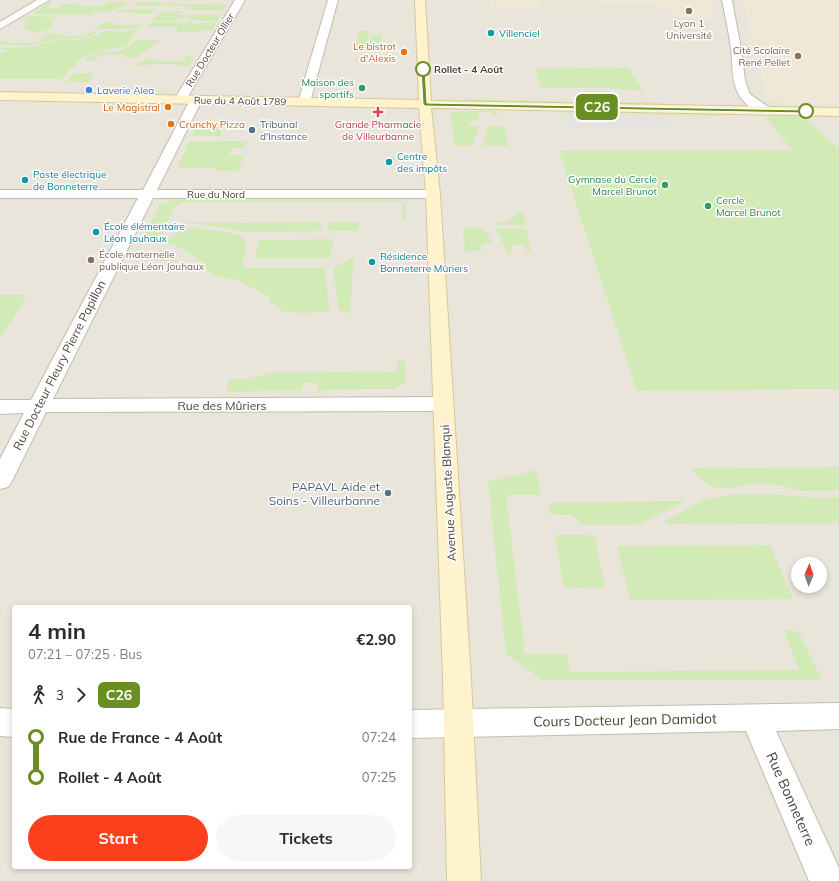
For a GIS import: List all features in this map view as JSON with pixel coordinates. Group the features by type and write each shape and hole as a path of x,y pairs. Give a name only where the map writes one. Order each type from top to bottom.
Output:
{"street":[{"path":"0,26 44,0"},
{"name":"Rue Docteur Ollier","path":"188,100 240,0"},
{"path":"304,102 332,0"},
{"name":"Avenue Auguste Blanqui","path":"420,0 425,104 433,194 459,724 464,881"},
{"path":"727,0 736,49 739,80 743,92 747,98 766,110"},
{"name":"Rue du 4 Août 1789","path":"0,96 839,112"},
{"name":"Rue Docteur Fleury Pierre Papillon","path":"0,481 148,194 188,100"},
{"name":"Rue du Nord","path":"0,194 433,194"},
{"name":"Rue des Mûriers","path":"0,407 443,404"},
{"name":"Cours Docteur Jean Damidot","path":"412,724 839,716"},
{"name":"Rue Bonneterre","path":"768,717 827,881"},
{"path":"0,722 12,723"}],"shaded area":[{"path":"0,0 839,0 839,881 0,881"},
{"name":"Lyon 1 Université","path":"489,0 711,0 713,19 671,15 657,3 539,2 540,8 490,9"},
{"name":"Cité Scolaire René Pellet","path":"743,0 839,0 839,105 784,103 766,97"},
{"path":"564,114 665,116 671,129 569,128"}],"green space":[{"path":"51,1 47,8 60,8 64,4 78,4 76,6 104,6 108,2 128,2 117,9 93,12 91,15 32,14"},
{"path":"138,2 160,2 165,4 179,2 178,4 227,5 223,10 189,10 189,6 132,5"},
{"path":"127,9 155,9 151,14 114,12"},
{"path":"173,11 187,11 179,12 177,15 186,15 184,18 173,21 152,21 156,15"},
{"path":"189,15 221,15 217,21 203,21 187,18"},
{"path":"29,16 57,17 50,23 54,25 49,29 30,33 30,30 23,30 26,28 24,28 28,21 21,19"},
{"path":"114,22 115,25 142,25 139,29 95,29 100,24"},
{"path":"151,22 174,22 180,24 189,22 193,24 217,22 212,30 203,30 200,32 176,32 177,27 147,27"},
{"path":"131,30 137,31 125,47 111,48 84,56 61,79 0,79 0,53 4,53 9,50 0,48 32,47 60,39 81,40 100,35 104,31 127,32"},
{"path":"91,31 97,31 92,36 83,38 58,38 33,45 0,45 0,41 9,41 7,43 36,43 49,34 57,34 59,36 86,36"},
{"path":"359,31 369,31 367,48 356,48"},
{"path":"371,35 382,35 380,51 369,51"},
{"path":"135,40 160,40 136,58 123,57 124,55 100,55 94,61 84,61 98,53 123,50"},
{"path":"183,56 195,56 188,66 177,66 178,64 150,64 149,66 136,66 146,59 156,60 155,61 184,61 186,58 182,58"},
{"path":"629,68 643,91 606,88 542,88 535,69"},
{"path":"74,73 95,73 88,82 66,82"},
{"path":"467,99 556,101 557,103 467,101"},
{"path":"574,101 665,103 667,105 575,103"},
{"path":"459,111 497,111 498,115 492,115 491,112 479,112 479,118 469,122 469,126 479,126 472,146 455,146 450,114"},
{"path":"561,113 721,115 722,116 562,114"},
{"name":"Cercle Marcel Brunot","path":"765,116 805,117 839,149 839,389 637,391 559,151 792,150"},
{"path":"488,126 504,126 508,146 483,146"},
{"path":"196,127 223,127 220,136 192,136"},
{"path":"247,141 245,148 232,148 229,155 244,155 238,171 216,171 216,168 177,168 189,142"},
{"path":"171,200 394,200 401,201 406,204 406,219 403,219 403,204 399,202 184,202 175,206 161,237 143,238 160,204"},
{"path":"518,212 523,213 526,225 496,225 496,223 508,222"},
{"path":"322,222 321,231 245,232 202,224 185,224 185,223"},
{"path":"329,222 359,222 358,231 328,231"},
{"path":"194,228 228,232 241,236 247,245 243,260 243,268 325,268 330,312 284,312 270,302 268,296 235,279 216,276 209,272 203,264 193,256 174,245 166,243 178,232"},
{"path":"463,228 485,229 492,243 481,243 482,251 465,251"},
{"path":"522,228 526,230 531,250 527,252 525,245 511,245 512,254 509,255 495,229"},
{"path":"333,239 331,258 255,258 259,240"},
{"path":"163,249 179,261 154,261 158,251"},
{"path":"354,256 350,314 339,310 333,268"},
{"path":"0,295 27,295 0,339"},
{"path":"397,361 405,361 406,382 394,389 317,390 317,383 303,383 301,390 226,392 229,379 249,379 250,377 265,376 266,373 397,372"},
{"path":"839,467 839,491 804,491 777,485 755,483 731,488 717,488 708,485 690,468"},
{"path":"536,470 541,495 506,495 525,654 567,654 570,672 799,670 784,631 798,631 822,680 543,680 506,654 488,482"},
{"path":"774,494 817,498 839,497 839,523 668,524 665,521 703,500 729,495"},
{"path":"686,501 638,525 583,525 571,515 550,514 548,503"},
{"path":"555,535 591,535 595,539 605,587 564,588"},
{"path":"770,545 793,599 630,600 617,546"}],"bus line":[{"name":"C26","path":"423,69 425,104 806,111"}],"place":[{"name":"Lyon 1 Université","path":"689,11"},
{"name":"Villenciel","path":"491,33"},
{"name":"Le bistrot d'Alexis","path":"404,52"},
{"name":"Cité Scolaire René Pellet","path":"798,56"},
{"name":"Rollet - 4 Août","path":"423,69"},
{"name":"Maison des sportifs","path":"362,88"},
{"name":"Laverie Alea","path":"89,90"},
{"name":"Le Magistral","path":"168,107"},
{"name":"Grande Pharmacie de Villeurbanne","path":"378,112"},
{"name":"Crunchy Pizza","path":"171,124"},
{"name":"Tribunal d'Instance","path":"252,130"},
{"name":"Centre des impôts","path":"389,162"},
{"name":"Poste électrique de Bonneterre","path":"25,180"},
{"name":"Gymnase du Cercle Marcel Brunot","path":"665,185"},
{"name":"Cercle Marcel Brunot","path":"708,206"},
{"name":"École élémentaire Léon Jouhaux","path":"96,232"},
{"name":"École maternelle publique Léon Jouhaux","path":"91,260"},
{"name":"Résidence Bonneterre Mûriers","path":"372,262"},
{"name":"PAPAVL Aide et Soins - Villeurbanne","path":"388,493"}]}
